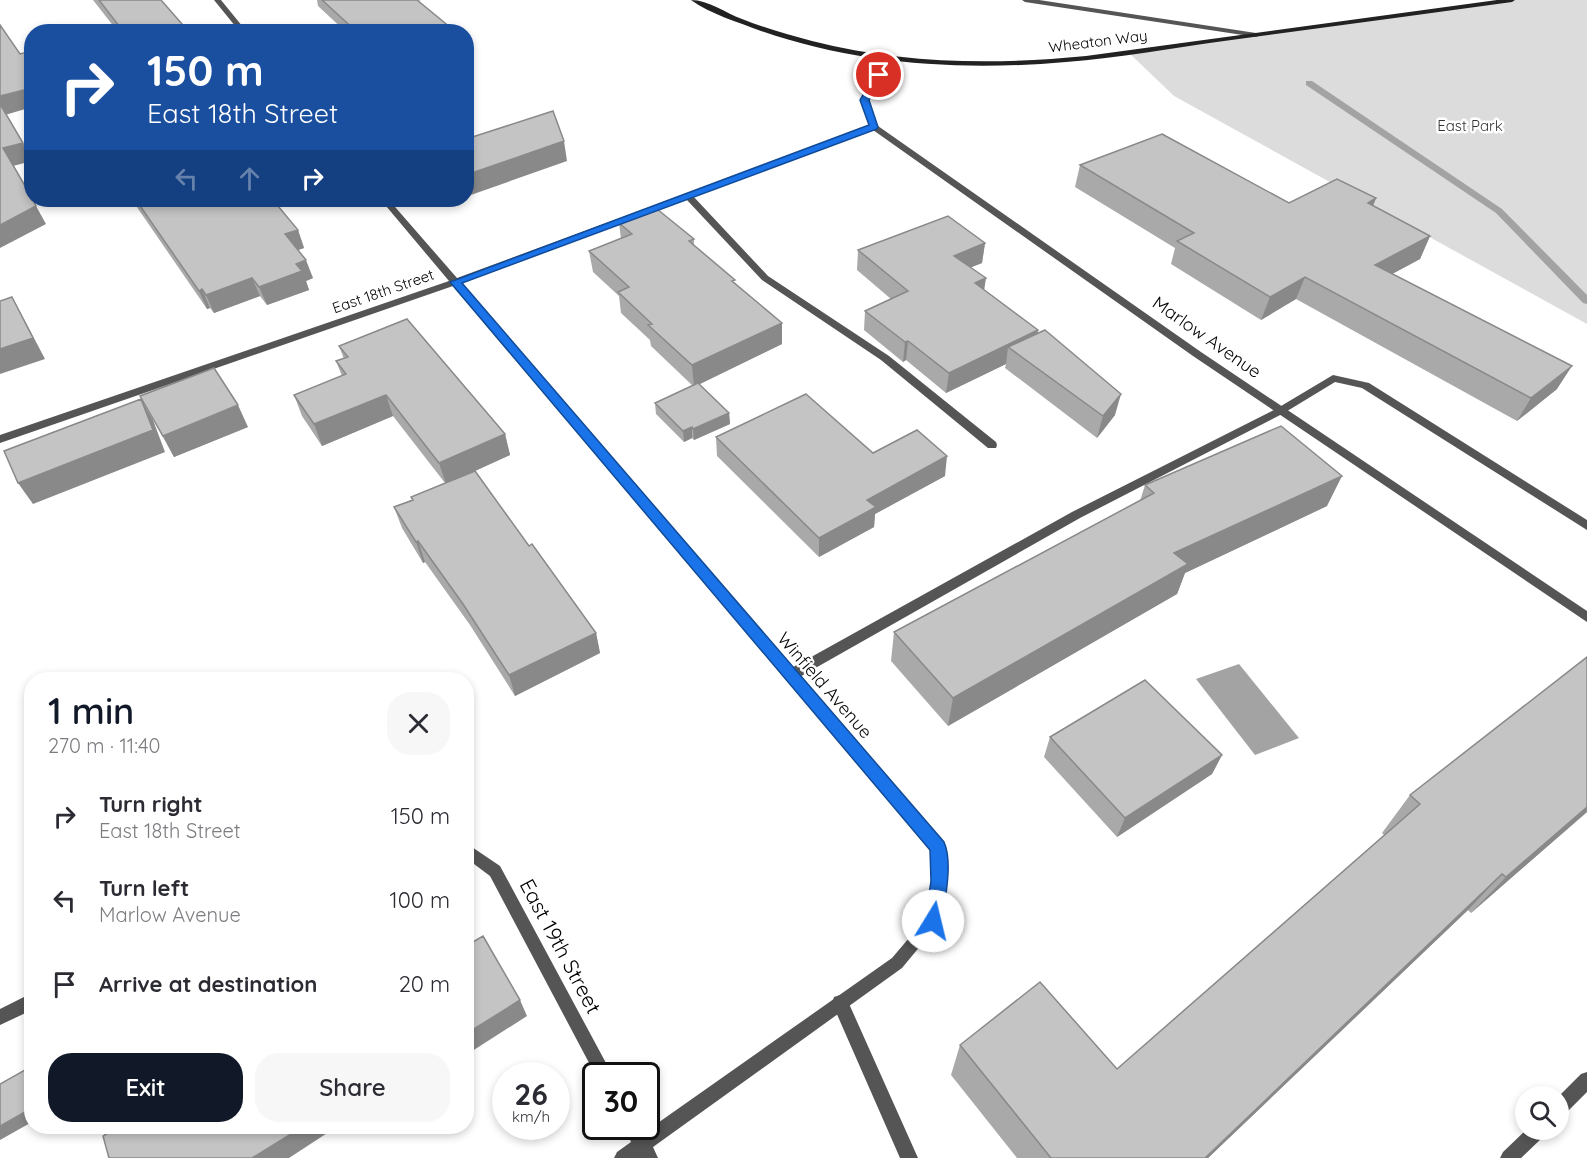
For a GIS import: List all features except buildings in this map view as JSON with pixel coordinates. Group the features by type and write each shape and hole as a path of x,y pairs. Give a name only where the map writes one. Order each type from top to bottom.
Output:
{"main road":[{"name":"Wheaton Way","path":"694,0 746,25 797,41 889,57 976,62 1065,60 1512,0"}],"street":[{"path":"218,0 238,24"},
{"path":"1025,0 1256,35"},
{"path":"874,127 864,100 889,57"},
{"name":"East 18th Street","path":"0,440 455,282 874,127"},
{"name":"Marlow Avenue","path":"874,127 1280,411 1587,617"},
{"path":"689,196 765,278 885,357 992,445"},
{"name":"Winfield Avenue","path":"392,207 938,847 939,881 933,921 897,963 840,1003 646,1152 623,1158"},
{"path":"791,675 1076,515 1280,411 1333,378 1365,386 1587,526"},
{"name":"East 19th Street","path":"474,855 495,871 597,1062"},
{"path":"840,1003 909,1158"},
{"path":"0,1017 24,1005"},
{"path":"1569,1098 1587,1080"},
{"path":"1509,1158 1528,1140"}],"green space":[{"name":"East Park","path":"1512,0 1587,0 1587,324 1174,96 1128,52"}],"shaded area":[{"path":"1239,664 1299,738 1255,755 1196,679"}],"waterway":[{"path":"1309,83 1499,211 1587,301"}],"route":[{"path":"879,75 864,100 874,127 455,282 938,847 939,881 933,921"}]}
